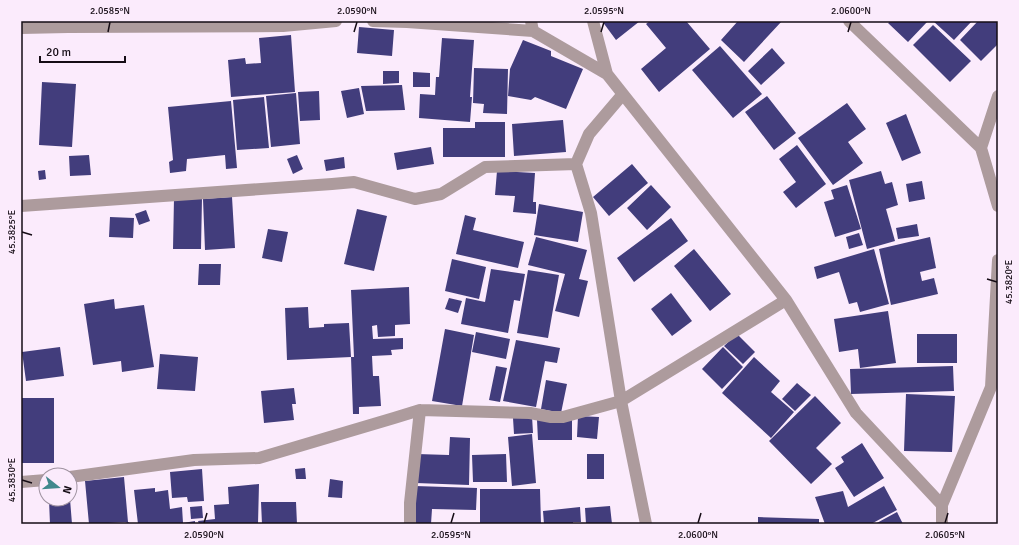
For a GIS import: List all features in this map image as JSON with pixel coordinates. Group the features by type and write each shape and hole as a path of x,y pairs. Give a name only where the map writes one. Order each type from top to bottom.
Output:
{"street":[{"path":"21,28 76,26 283,26 336,21"},
{"path":"373,21 532,26 607,74 786,300 856,414 942,505"},
{"path":"592,21 607,74"},
{"path":"849,21 981,148 998,206"},
{"path":"623,94 589,134 576,164 591,213 621,401 646,524"},
{"path":"981,148 998,96"},
{"path":"21,206 354,182 415,199 441,194 486,167 576,164"},
{"path":"942,524 942,505 995,392 998,260"},
{"path":"78,476 194,460 259,458 420,410 530,413 551,417 563,417 621,401 786,300"},
{"path":"410,524 410,503 420,410"},
{"path":"21,482 38,481"}],"building":[{"path":"602,21 640,21 616,40"},
{"path":"650,21 686,21 710,49 659,92 641,69 666,48 646,24"},
{"path":"738,21 782,21 744,62 721,40"},
{"path":"891,21 928,21 908,42 888,23"},
{"path":"933,21 972,21 954,40"},
{"path":"978,21 998,21 998,44 981,61 960,40"},
{"path":"933,25 971,61 950,82 913,45"},
{"path":"359,27 394,30 392,56 357,53"},
{"path":"291,35 295,92 231,97 228,60 245,58 246,64 261,63 259,38"},
{"path":"442,38 474,40 470,97 472,97 470,122 419,118 420,94 435,95 436,77 439,77"},
{"path":"523,40 551,51 551,56 583,69 566,109 535,97 531,100 508,96 510,69"},
{"path":"720,46 762,94 733,118 692,70"},
{"path":"772,48 785,63 761,85 748,71"},
{"path":"474,68 508,69 507,114 483,113 484,104 473,103"},
{"path":"383,71 399,71 399,83 383,84"},
{"path":"413,72 430,73 430,87 413,87"},
{"path":"42,82 76,84 72,147 39,145"},
{"path":"402,85 405,110 366,111 361,86"},
{"path":"359,88 364,114 347,118 341,91"},
{"path":"319,91 320,120 300,121 298,92"},
{"path":"296,93 300,144 271,147 266,96"},
{"path":"767,96 796,133 774,150 745,112"},
{"path":"264,97 269,148 237,150 233,100"},
{"path":"231,101 237,168 226,169 225,155 187,159 186,171 170,173 169,162 173,160 168,107"},
{"path":"847,103 866,129 848,142 863,163 833,185 798,138"},
{"path":"906,114 921,153 902,161 886,123"},
{"path":"563,120 566,152 514,156 512,124"},
{"path":"475,122 505,122 505,157 443,157 443,128 475,128"},
{"path":"797,145 826,184 796,208 783,192 796,182 779,159"},
{"path":"431,147 434,164 397,170 394,153"},
{"path":"89,155 91,175 70,176 69,156"},
{"path":"297,155 303,169 293,174 287,159"},
{"path":"344,157 345,168 326,171 324,160"},
{"path":"632,164 648,183 609,216 593,197"},
{"path":"45,170 46,179 39,180 38,171"},
{"path":"497,171 535,173 533,202 536,202 536,214 513,212 515,196 495,195"},
{"path":"881,171 885,184 892,182 898,205 886,209 895,241 867,249 849,180"},
{"path":"922,181 925,199 909,202 906,184"},
{"path":"651,185 671,207 647,230 627,208"},
{"path":"847,185 861,229 835,237 824,202 834,199 831,190"},
{"path":"232,197 235,248 205,250 203,199"},
{"path":"174,198 202,198 201,249 173,249"},
{"path":"539,204 583,212 578,242 534,235"},
{"path":"357,209 387,216 374,271 344,264"},
{"path":"146,210 150,221 139,225 135,214"},
{"path":"465,215 476,218 473,230 524,242 518,268 456,254"},
{"path":"110,217 134,218 133,238 109,237"},
{"path":"671,218 688,241 634,282 617,258"},
{"path":"917,224 919,236 898,239 896,228"},
{"path":"268,229 288,232 282,262 262,258"},
{"path":"859,233 863,245 849,249 846,237"},
{"path":"536,237 587,250 579,279 588,281 579,317 555,311 565,274 528,265"},
{"path":"930,237 936,268 920,272 922,281 934,278 938,294 891,305 879,249"},
{"path":"694,249 731,294 710,311 674,266"},
{"path":"874,249 889,304 860,312 857,302 849,304 839,272 817,279 814,267"},
{"path":"452,259 486,267 479,299 445,291"},
{"path":"199,264 221,264 220,285 198,285"},
{"path":"491,269 525,274 520,301 514,300 508,333 461,324 466,298 485,302"},
{"path":"528,270 559,275 548,338 517,333"},
{"path":"409,287 410,324 395,325 395,336 378,337 377,325 372,326 373,339 403,338 403,349 391,350 392,355 372,356 373,376 379,376 381,406 359,407 359,414 353,414 351,357 354,357 351,290"},
{"path":"671,293 692,321 672,336 651,309"},
{"path":"449,298 462,301 458,313 445,309"},
{"path":"114,299 115,309 144,305 154,367 122,372 121,361 93,365 84,304"},
{"path":"308,307 309,328 324,327 324,324 349,323 351,357 287,360 285,308"},
{"path":"888,311 896,363 860,368 858,349 839,352 834,319"},
{"path":"445,329 474,335 462,406 432,401"},
{"path":"476,332 510,339 506,359 472,352"},
{"path":"737,334 755,352 743,364 724,346"},
{"path":"917,334 957,334 957,363 917,363"},
{"path":"516,340 560,348 557,363 545,361 536,407 503,401"},
{"path":"60,347 64,376 26,381 22,352"},
{"path":"723,347 743,367 722,389 702,369"},
{"path":"160,354 198,357 195,391 157,389"},
{"path":"754,357 780,381 771,392 794,412 771,438 722,393"},
{"path":"496,366 507,368 500,402 489,400"},
{"path":"953,366 954,391 851,394 850,369"},
{"path":"546,380 567,384 561,413 541,409"},
{"path":"797,383 811,395 795,411 782,399"},
{"path":"294,388 296,404 292,404 294,420 264,423 261,391"},
{"path":"906,394 955,396 952,452 904,451"},
{"path":"815,396 841,423 816,448 832,464 811,484 769,441"},
{"path":"22,398 54,398 54,463 21,463"},
{"path":"532,416 533,433 514,434 513,418"},
{"path":"578,416 599,417 597,439 577,437"},
{"path":"572,419 572,440 538,440 537,420"},
{"path":"532,434 536,483 512,486 508,437"},
{"path":"450,437 470,438 469,485 416,483 417,454 449,455"},
{"path":"862,443 884,478 854,497 835,468 844,462 841,457"},
{"path":"506,454 507,482 473,482 472,455"},
{"path":"587,454 604,454 604,479 587,479"},
{"path":"305,468 306,479 296,479 295,469"},
{"path":"202,469 204,501 188,502 187,497 172,498 170,472"},
{"path":"124,477 128,522 89,524 85,481"},
{"path":"330,479 343,481 342,498 328,497"},
{"path":"259,484 258,524 199,524 198,521 215,519 214,505 229,504 228,487"},
{"path":"415,486 477,488 476,510 432,509 431,524 414,524"},
{"path":"884,486 897,510 871,524 825,524 815,497 843,491 848,507"},
{"path":"155,488 155,492 168,490 170,509 182,507 183,523 195,521 195,524 138,524 134,490"},
{"path":"480,489 540,489 541,524 480,524"},
{"path":"261,502 296,502 297,524 262,524"},
{"path":"202,506 203,518 191,519 190,507"},
{"path":"610,506 612,524 586,524 585,508"},
{"path":"49,507 71,507 72,524 50,524"},
{"path":"580,507 581,522 573,522 573,524 544,524 543,511"},
{"path":"897,512 903,524 875,524"},
{"path":"758,517 819,519 819,524 758,524"}]}
